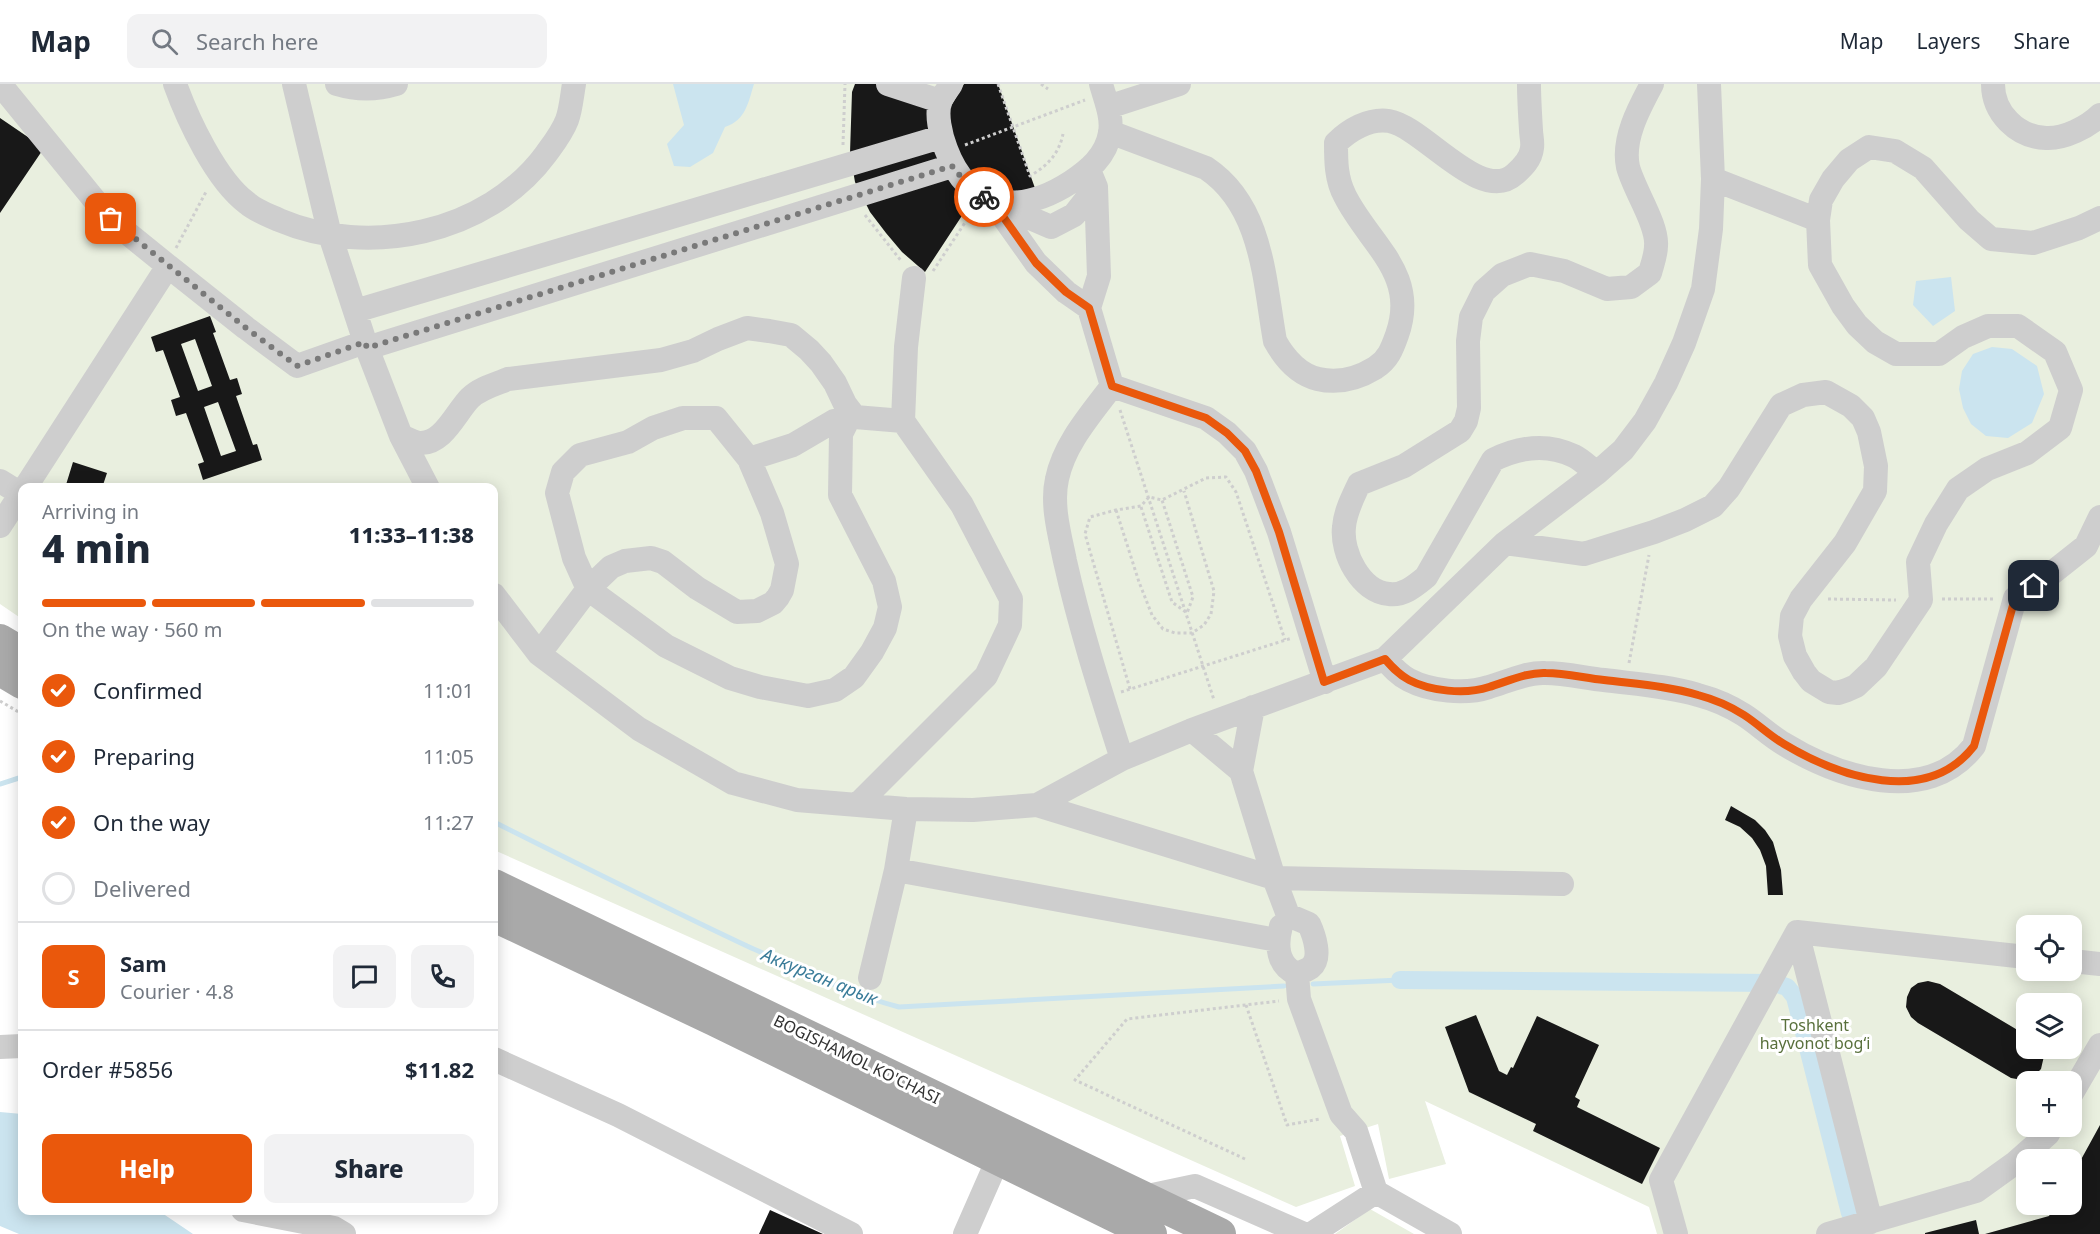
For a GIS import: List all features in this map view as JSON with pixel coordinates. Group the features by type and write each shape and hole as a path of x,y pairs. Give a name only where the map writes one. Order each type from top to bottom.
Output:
{"main road":[{"path":"0,640 9,677"},
{"name":"BOGISHAMOL KO'CHASI","path":"498,887 998,1159 1150,1234"},
{"name":"BOGISHAMOL KO'CHASI","path":"498,918 720,1008 1143,1197 1220,1234"}],"street":[{"path":"0,84 111,219 171,259 246,328 297,366 946,151"},
{"path":"175,84 201,142 237,195 249,205 289,224 330,235 361,238 388,237 423,231 460,220 480,210 521,182 536,168 559,136 568,118 574,84"},
{"path":"294,84 330,235 366,345 401,436 425,483"},
{"path":"337,84 361,90 396,84"},
{"path":"888,84 946,93 946,151 966,183 987,199 1036,263 1066,292 1089,308"},
{"path":"1112,386 1089,308 1099,276 1092,178 1110,132 1104,95 1179,84"},
{"path":"1110,132 1206,168 1219,177 1246,212 1257,239 1275,341 1282,354 1301,371 1312,377 1328,381 1347,381 1362,376 1386,360 1401,326 1403,302 1400,282 1391,263 1345,196 1336,172 1336,143 1350,129 1388,121 1406,128 1441,154 1481,179 1508,181 1525,166 1532,148 1529,84"},
{"path":"1597,473 1575,457 1547,447 1521,449 1493,460 1426,577 1414,587 1400,593 1389,594 1369,586 1352,563 1345,545 1343,528 1359,484 1404,466 1460,431 1466,421 1469,408 1471,317 1484,291 1502,274 1530,264 1564,271 1607,289 1631,287 1650,273 1657,244 1628,166 1628,141 1634,121 1652,84"},
{"path":"1037,805 1122,759 1192,729 1385,659 1505,543 1597,473 1623,450 1645,421 1666,383 1684,343 1702,289 1712,229 1713,179 1709,84"},
{"path":"1994,84 1997,105 2004,118 2031,136 2048,139 2071,133 2094,121 2100,115"},
{"path":"1505,543 1584,554 1654,532 1713,506 1729,488 1781,405 1803,395 1826,392 1851,406 1863,418 1869,432 1876,466 1875,491 1845,543 1801,599 1792,616 1790,636 1795,656 1811,681 1829,692 1848,690 1856,686 1876,667 1921,600 1918,562 1936,524 1958,489 1987,469 2027,453 2060,428 2071,390 2055,352 2018,326 1988,326 1963,337 1939,354 1896,354 1875,342 1857,325 1843,306 1820,265 1818,220 1821,200 1833,179 1849,160 1869,147 1894,152 1923,168 1969,220 1991,239 2033,243 2079,228 2100,218"},
{"path":"355,311 946,151"},
{"path":"987,199 1017,203 1031,202 1092,178"},
{"path":"1713,179 1818,220"},
{"path":"28,483 171,259"},
{"path":"858,804 986,676 1010,625 1011,599 968,515 903,421 906,347 914,278"},
{"path":"401,436 419,443 432,440 446,429 472,397 508,379 564,374 661,360 693,351 747,328 791,335 821,363 855,417"},
{"path":"1112,386 1206,418 1232,437 1245,451 1256,471 1279,532 1324,682"},
{"path":"1112,386 1068,450 1060,468 1056,487 1057,515 1071,586 1102,699 1122,759"},
{"path":"749,459 793,445 834,421 855,417 903,421"},
{"path":"540,654 588,589 611,567 625,561 651,558 663,562 698,588 737,612 757,611 773,603 782,590 787,564 765,493 749,459 716,418 683,418 653,428 628,442 580,455 563,472 557,493 574,558 588,589 666,646 730,678 760,687 808,696 828,693 843,686 854,676 872,652 885,628 890,607 889,594 884,581 840,495 841,434 848,420 855,417"},
{"path":"0,481 18,489"},
{"path":"0,526 18,499"},
{"path":"1385,659 1409,680 1442,689 1461,691 1486,688 1543,672 1664,688 1698,695 1744,715 1784,744 1843,773 1900,782 1914,780 1942,772 1955,765 1974,746 2015,598 2086,546 2100,517"},
{"path":"498,600 540,654 639,729 733,783 797,800 906,809 973,810 1037,805 1274,878 1562,884"},
{"path":"1253,707 1241,771 1274,878 1288,915"},
{"path":"1192,729 1241,771"},
{"path":"870,978 896,870 906,809"},
{"path":"896,870 1277,940"},
{"path":"1288,915 1309,924 1314,934 1316,959 1312,967 1297,974 1288,971 1282,962 1277,940 1281,926 1288,915"},
{"path":"1797,932 2016,956"},
{"path":"1797,932 1870,1222"},
{"path":"1676,1234 1661,1180 1797,932"},
{"path":"2082,962 2100,964"},
{"path":"1297,974 1299,999 1341,1114 1356,1131 1376,1192 1450,1234"},
{"path":"2082,1076 2100,1045"},
{"path":"0,1047 18,1046"},
{"path":"498,1061 618,1115 851,1234"},
{"path":"1828,1234 1976,1191 2015,1163 2045,1137"},
{"path":"965,1234 998,1159"},
{"path":"1143,1197 1195,1186 1304,1234"},
{"path":"1311,1234 1376,1192"},
{"path":"268,1215 334,1228 344,1234"}],"path":[{"path":"998,84 1030,176 1042,169 1055,156 1063,135"},
{"path":"1041,84 1048,89"},
{"path":"946,151 1104,95"},
{"path":"171,259 219,170"},
{"path":"914,278 929,277 987,199"},
{"path":"1112,386 1220,719"},
{"path":"1149,497 1162,500 1206,478 1226,477 1236,492 1285,640"},
{"path":"1116,510 1152,615 1162,629 1175,633 1192,633 1204,624 1211,614 1214,591 1184,491"},
{"path":"1130,689 1085,534 1090,517 1141,506 1149,497"},
{"path":"1162,500 1193,597 1187,613"},
{"path":"1141,506 1172,602 1187,613"},
{"path":"1626,683 1654,532"},
{"path":"1102,699 1308,633"},
{"path":"9,677 18,703"},
{"path":"1245,1159 1075,1080 1127,1019 1299,999"},
{"path":"1246,1005 1287,1125 1341,1114"}],"green space":[{"name":"Toshkent hayvonot bogʻi","path":"0,84 2100,84 2100,1234 1657,1234 1649,1207 1425,1101 1446,1164 1389,1179 1378,1124 1340,1136 1355,1186 1296,1207 498,852 498,483 18,483 18,616 0,604"},
{"path":"1370,1209 1414,1234 1335,1234"}],"water":[{"path":"673,84 754,84 745,110 738,120 725,127 713,153 690,167 674,166 667,144 684,125"},
{"path":"1951,277 1955,311 1933,326 1913,305 1916,281"},
{"path":"1992,347 2012,349 2037,366 2044,394 2032,423 2008,438 1986,436 1971,424 1963,408 1959,389 1962,371 1973,354"},
{"path":"0,1112 18,1114 18,1215 165,1215 193,1234 19,1234 0,1226"}],"building":[{"path":"855,84 903,84 927,93 969,205 925,272 902,252 886,233 870,212 855,182 850,153 852,92"},
{"path":"964,84 998,84 1036,191 998,192 963,169 952,144 948,111"},
{"path":"0,118 44,148 0,213"},
{"path":"210,316 216,332 213,333 230,380 237,378 242,394 236,396 253,445 257,444 262,460 203,480 198,464 204,462 186,413 176,416 171,400 180,397 163,350 156,352 151,337","holes":["195,339 212,386 198,391 181,344","218,402 236,451 221,456 204,407"]},
{"path":"73,462 107,473 104,483 67,483"},
{"path":"1731,806 1755,820 1773,842 1781,870 1783,895 1768,895 1766,866 1760,850 1752,838 1740,827 1725,820"},
{"path":"1928,981 1940,984 2016,1029 2016,1059 2043,1059 2041,1069 2039,1071 2016,1071 2016,1079 2011,1078 1918,1023 1911,1017 1906,1007 1911,988 1918,983"},
{"path":"1476,1015 1499,1071 1507,1075 1511,1067 1513,1068 1537,1016 1599,1045 1575,1097 1580,1100 1577,1107 1660,1148 1642,1184 1533,1131 1536,1124 1469,1092 1445,1027"},
{"path":"2100,1125 2100,1234 1985,1234 2050,1215 2082,1215 2082,1158"},
{"path":"770,1210 823,1234 759,1234"},
{"path":"1976,1220 1979,1234 1925,1234 1925,1233"}],"waterway":[{"name":"Аккурган арык","path":"0,784 18,778"},
{"name":"Аккурган арык","path":"498,824 747,946 841,987 899,1007 1284,986"},
{"name":"Аккурган арык","path":"1313,984 1400,980"},
{"path":"1400,980 1774,983 1787,987 1795,997 1850,1213"}],"way so far":[{"path":"111,219 246,328 297,366 365,342 367,348 952,166 966,183 984,197"}],"route":[{"path":"984,197 992,201 1036,263 1066,292 1089,308 1112,386 1206,418 1217,424 1245,451 1256,471 1279,532 1324,682 1385,659 1409,680 1421,685 1461,691 1486,688 1543,672 1664,688 1698,695 1721,704 1744,715 1784,744 1843,773 1900,782 1942,772 1955,765 1974,746 2015,598 2034,586"}]}
